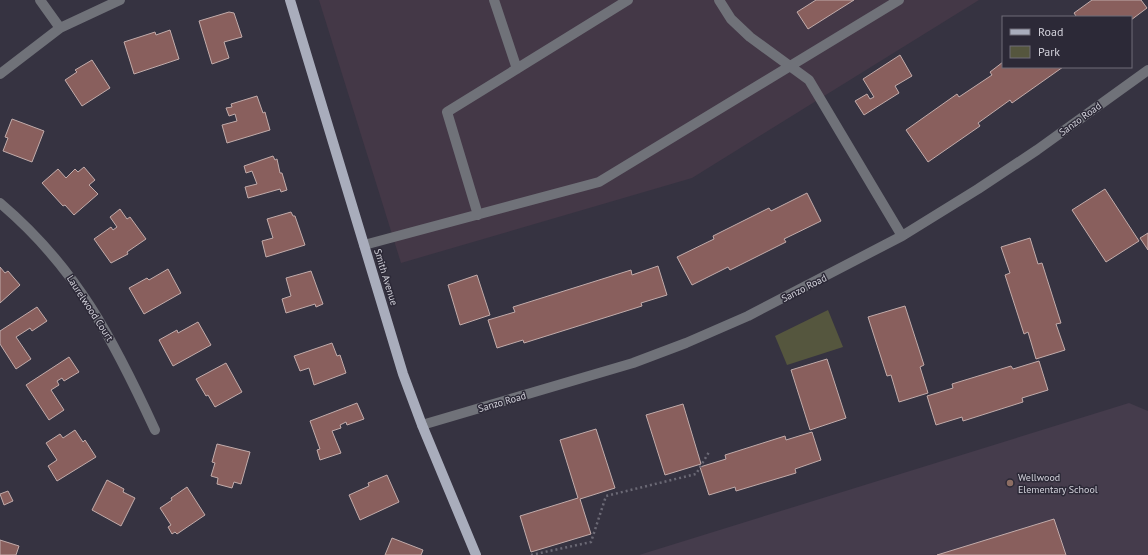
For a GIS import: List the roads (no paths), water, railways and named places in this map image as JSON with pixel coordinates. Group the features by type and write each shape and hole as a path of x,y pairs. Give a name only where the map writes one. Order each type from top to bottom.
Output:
{"main road":[{"name":"Smith Avenue","path":"290,0 403,374 422,426 476,555"}],"street":[{"path":"40,0 60,28"},
{"path":"0,74 60,28 120,0"},
{"path":"494,0 517,69"},
{"path":"478,214 447,112 628,0"},
{"path":"719,0 731,19 750,37 810,80 902,236"},
{"path":"364,245 599,182 899,0"},
{"name":"Sanzo Road","path":"422,426 634,363 686,343 748,316 902,236 1037,150 1148,70"},
{"name":"Laurelwood Court","path":"0,203 39,241 68,273 91,306 112,340 155,430"}],"place":[{"name":"Wellwood Elementary School","path":"1010,483"}]}
